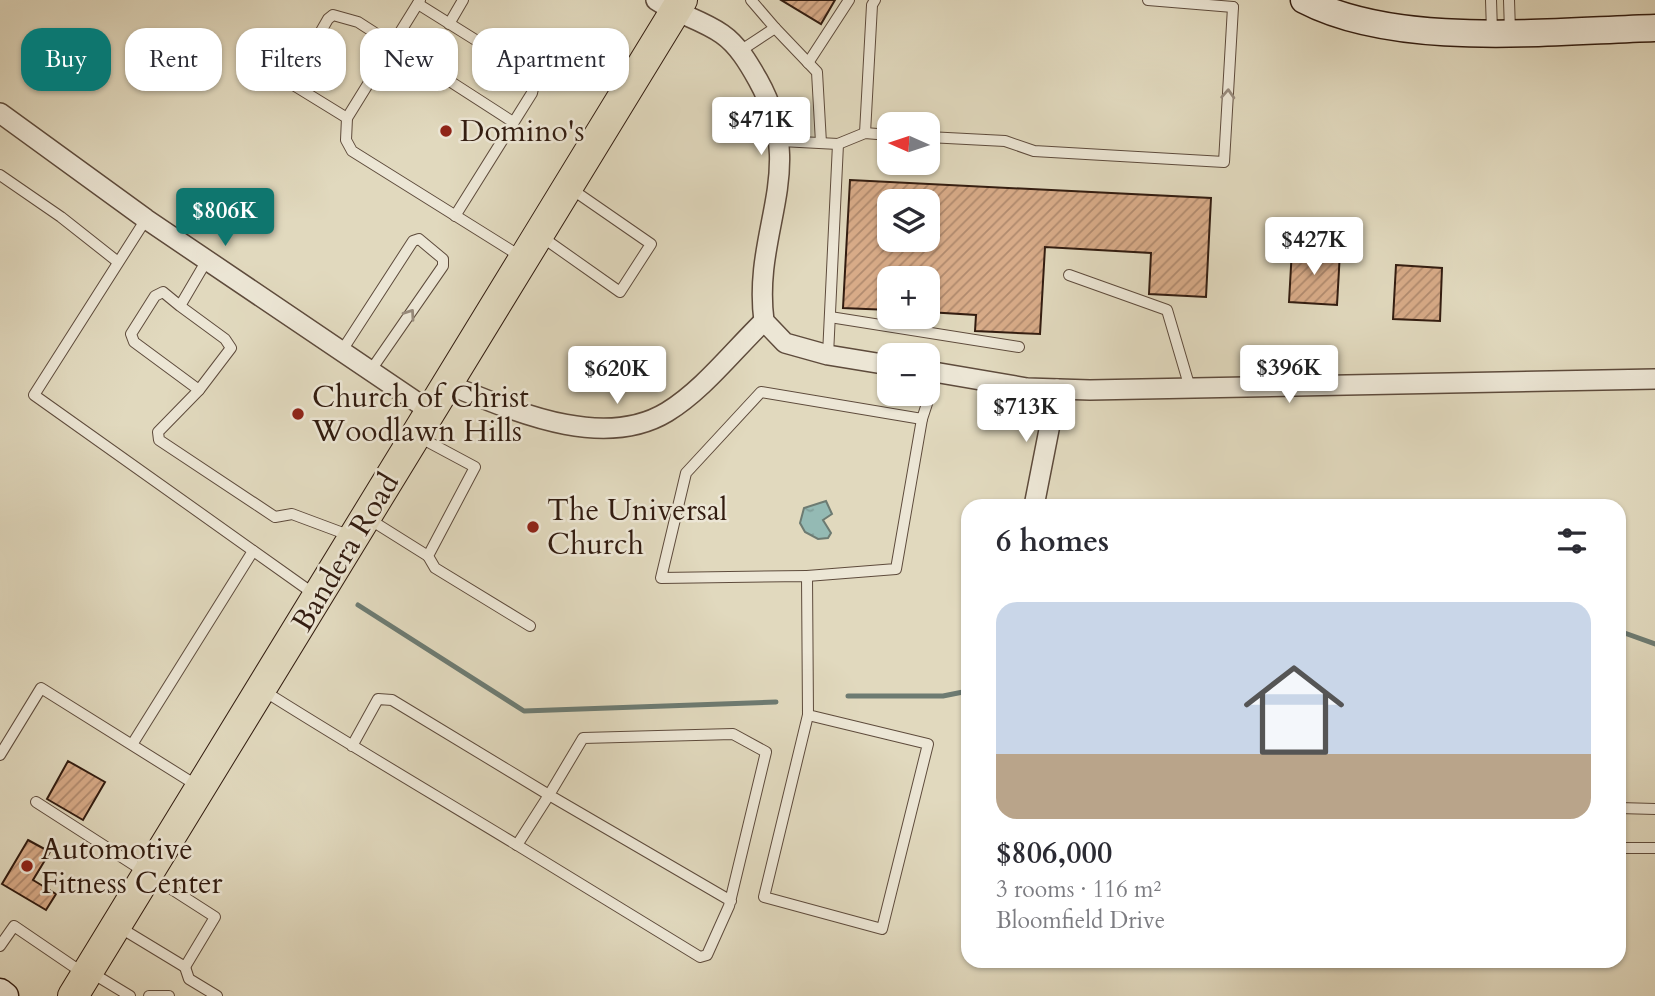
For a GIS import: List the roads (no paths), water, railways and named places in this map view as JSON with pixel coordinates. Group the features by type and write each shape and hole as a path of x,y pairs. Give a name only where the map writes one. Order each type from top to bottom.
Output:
{"main road":[{"path":"1304,0 1358,20 1420,31 1655,28"},
{"name":"Bandera Road","path":"83,981 568,186 671,4"},
{"path":"0,992 5,996"}],"street":[{"path":"671,4 724,34 740,51 765,93 781,141 781,173 761,275 764,320 785,343 828,355 877,363"},
{"path":"0,113 146,219 343,349 371,370 423,423"},
{"path":"447,384 552,423 590,427 631,425 669,411 764,320"},
{"path":"940,373 1027,388 1057,390 1655,379"},
{"path":"1035,499 1057,390"}],"lane":[{"path":"449,23 463,0"},
{"path":"751,0 817,72 821,143"},
{"path":"808,63 849,0"},
{"path":"865,133 872,5 875,0"},
{"path":"1148,0 1234,7"},
{"path":"1224,0 1234,7"},
{"path":"1492,0 1501,32"},
{"path":"1501,32 1509,0"},
{"path":"403,28 419,2 530,74 532,93 455,216"},
{"path":"940,138 1005,141 1034,151 1224,162 1234,7"},
{"path":"347,118 295,86 293,80 328,19 333,15 344,16 364,28"},
{"path":"740,51 775,28"},
{"path":"458,87 513,122"},
{"path":"364,91 347,118 346,140 352,151 455,216 531,246 620,292 651,244 568,186"},
{"path":"781,141 838,144 865,133 877,134"},
{"path":"828,355 838,144"},
{"path":"0,175 61,217 118,262"},
{"path":"146,219 34,396 317,596"},
{"path":"343,349 413,240 419,239 443,259 443,266 371,370"},
{"path":"180,306 207,260"},
{"path":"1069,275 1167,310 1190,388"},
{"path":"200,390 134,342 131,334 155,296 163,292 225,339 231,348 200,390 158,432 159,440 275,517 292,514 360,527 428,556 435,568 530,626"},
{"path":"830,317 1019,347"},
{"path":"922,419 761,392 685,473 661,578 807,576 896,569 925,406"},
{"path":"423,423 475,467 428,556"},
{"path":"133,743 253,551"},
{"path":"807,576 808,715 764,897 882,929 928,744 808,715"},
{"path":"0,755 41,688 133,743 200,788"},
{"path":"261,689 700,957 707,955 731,901 766,752 733,734 583,738 517,845"},
{"path":"352,746 378,699 392,700 731,901"},
{"path":"36,802 215,917 186,967 189,979 217,996"},
{"path":"1626,808 1655,809"},
{"path":"1626,848 1655,848"},
{"path":"0,946 14,926 83,981 130,996"},
{"path":"116,926 186,967"},
{"path":"149,996 169,996"}],"water":[{"path":"826,501 832,514 823,520 831,533 828,538 818,539 805,532 800,523 804,508"}],"waterway":[{"path":"358,605 524,711 776,702"},
{"path":"1626,634 1655,644"},
{"path":"848,696 943,696 961,692"}],"place":[{"name":"Domino's","path":"446,131"},
{"name":"Church of Christ Woodlawn Hills","path":"298,414"},
{"name":"The Universal Church","path":"533,527"},
{"name":"Automotive Fitness Center","path":"27,866"}]}
